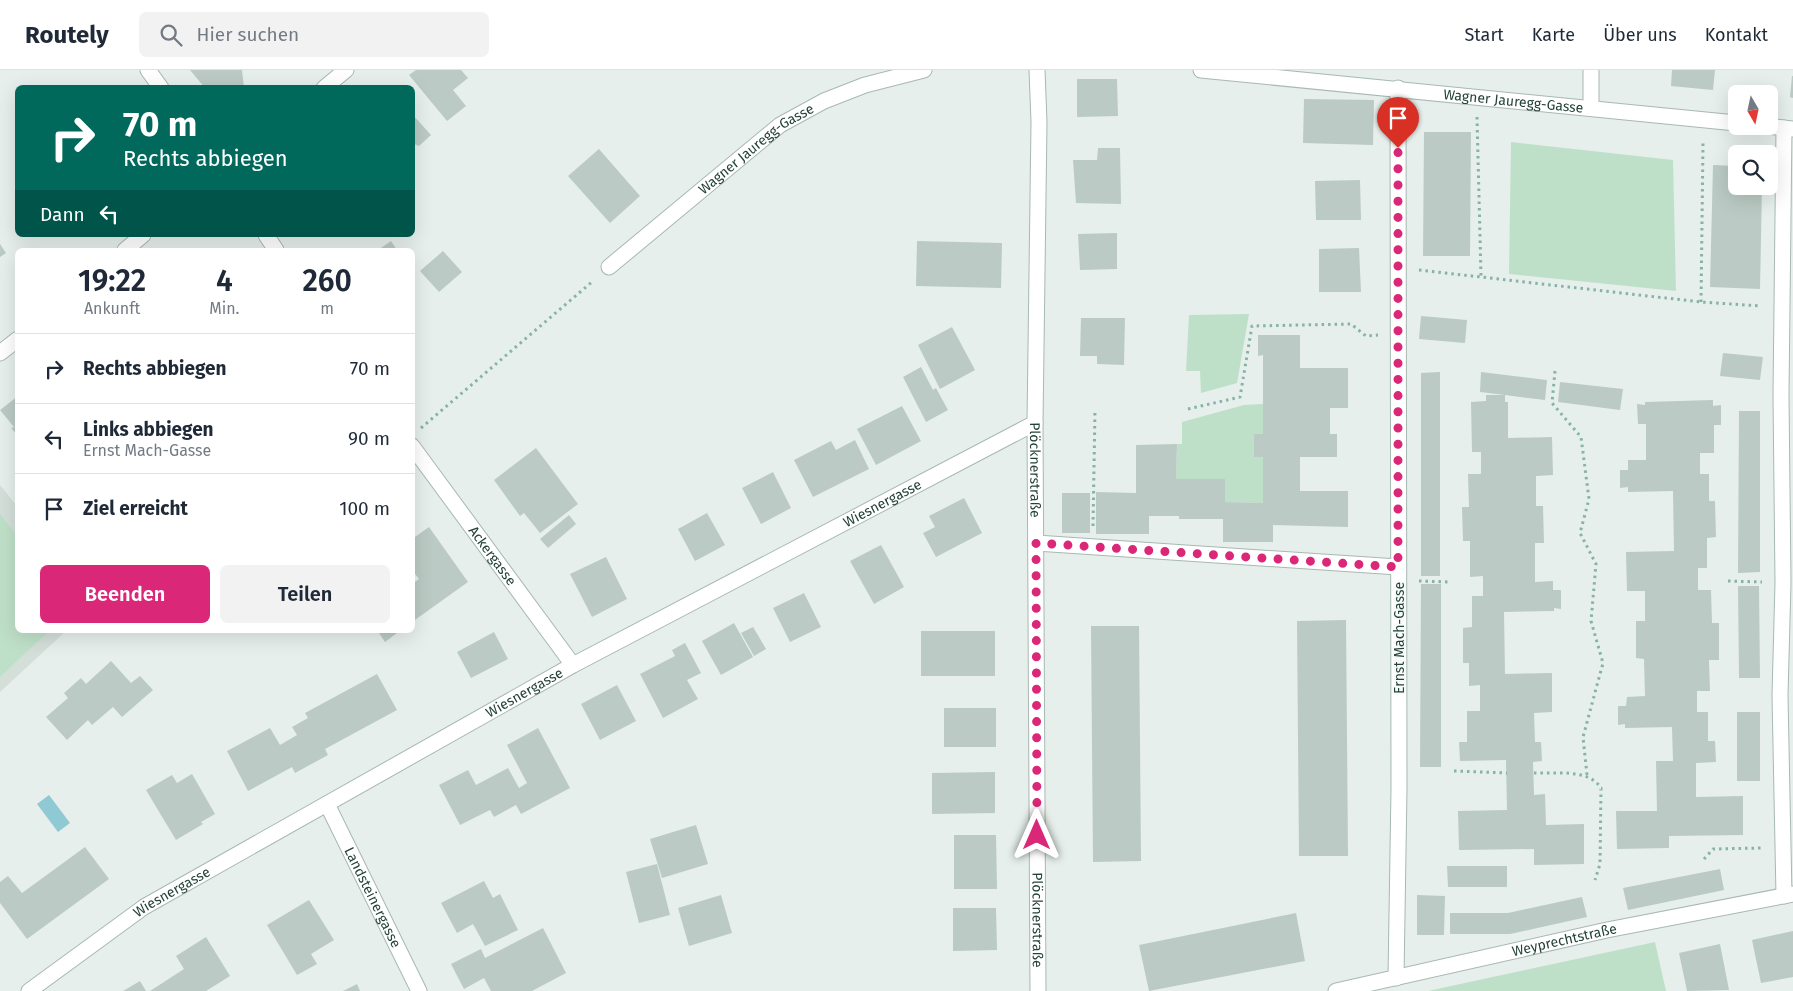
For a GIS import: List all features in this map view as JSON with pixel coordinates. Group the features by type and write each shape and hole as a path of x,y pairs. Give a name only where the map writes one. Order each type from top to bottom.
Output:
{"street":[{"path":"148,70 159,85"},
{"path":"328,85 346,70"},
{"name":"Wagner Jauregg-Gasse","path":"609,267 780,125 824,101 865,85 924,70"},
{"name":"Plöcknerstraße","path":"1037,70 1039,122 1035,423 1038,991"},
{"name":"Wagner Jauregg-Gasse","path":"1201,70 1398,88 1728,122"},
{"path":"1591,70 1591,108"},
{"name":"Ernst Mach-Gasse","path":"1396,978 1399,574 1398,88"},
{"path":"1788,895 1783,848 1780,695 1783,582 1780,395 1789,128"},
{"path":"127,248 141,237"},
{"path":"267,237 275,248"},
{"path":"0,353 15,341"},
{"name":"Wiesnergasse","path":"29,991 144,907 573,664 1035,423"},
{"name":"Ackergasse","path":"415,450 573,664"},
{"path":"1036,543 1399,574"},
{"name":"Landsteinergasse","path":"327,804 419,991"},
{"name":"Weyprechtstraße","path":"1336,991 1607,930 1788,895"}],"path":[{"path":"1476,96 1481,277"},
{"path":"1701,302 1703,120"},
{"path":"420,429 609,267"},
{"path":"1399,268 1701,302 1782,307"},
{"path":"1188,409 1240,398 1252,326 1350,324 1366,336 1398,333"},
{"path":"1555,371 1552,403 1581,437 1588,499 1580,533 1596,564 1591,622 1603,663 1583,737 1587,775"},
{"path":"1093,547 1095,409"},
{"path":"1399,574 1451,582"},
{"path":"1728,581 1783,582"},
{"path":"1454,771 1506,772"},
{"path":"1534,774 1587,775 1596,780 1601,788 1600,864 1595,880"},
{"path":"1704,859 1713,849 1783,848"}],"shaded area":[{"path":"0,485 15,504 15,633 64,633 0,692"}],"green space":[{"path":"1511,142 1673,160 1676,291 1509,274"},
{"path":"1249,314 1237,383 1201,393 1200,371 1186,371 1189,315"},
{"path":"1263,404 1263,434 1254,434 1254,457 1263,457 1263,503 1225,502 1176,479 1177,444 1182,444 1182,422 1244,405"},
{"path":"0,514 15,533 15,633 47,633 0,677"},
{"path":"1655,942 1666,991 1428,991"}],"water":[{"path":"49,795 70,823 58,832 37,804"}],"building":[{"path":"190,70 242,70 244,85 202,85"},
{"path":"416,70 461,70 468,78 453,90 466,106 447,121 409,75"},
{"path":"1672,70 1715,70 1713,90 1671,86"},
{"path":"1793,76 1793,98 1790,97"},
{"path":"1077,79 1117,79 1118,116 1077,117"},
{"path":"1304,99 1374,100 1373,145 1303,143"},
{"path":"415,117 431,135 419,146 415,144"},
{"path":"1424,132 1471,132 1470,256 1423,256"},
{"path":"1098,148 1120,148 1121,204 1076,203 1073,160 1097,160"},
{"path":"599,149 640,196 610,223 568,176"},
{"path":"1713,165 1728,166 1728,195 1762,195 1760,289 1710,287"},
{"path":"1360,180 1361,220 1316,220 1315,181"},
{"path":"1117,233 1117,269 1080,270 1078,234"},
{"path":"391,241 396,248 381,248"},
{"path":"917,241 1002,243 1001,288 916,286"},
{"path":"0,244 6,253 0,257"},
{"path":"1359,248 1361,292 1319,292 1319,249"},
{"path":"443,251 462,272 439,292 420,271"},
{"path":"1421,316 1467,320 1465,343 1419,339"},
{"path":"1081,318 1125,318 1124,365 1097,364 1097,356 1080,356"},
{"path":"952,327 975,370 940,389 918,345"},
{"path":"1258,335 1300,335 1300,368 1348,368 1348,408 1330,408 1330,434 1337,434 1337,457 1300,457 1300,491 1348,491 1348,527 1273,525 1273,542 1223,542 1223,519 1179,519 1179,516 1149,516 1149,534 1096,534 1096,492 1136,493 1136,445 1177,444 1176,479 1225,479 1225,502 1263,503 1263,457 1254,457 1254,434 1263,434 1263,355 1258,356"},
{"path":"1723,353 1763,357 1760,380 1720,376"},
{"path":"921,367 933,390 936,388 948,410 926,422 903,377"},
{"path":"1440,372 1440,576 1421,576 1421,373"},
{"path":"1481,372 1547,380 1545,400 1480,392"},
{"path":"1560,382 1623,389 1620,410 1558,402"},
{"path":"1486,395 1505,395 1505,402 1508,402 1508,438 1552,437 1553,475 1536,476 1536,506 1543,506 1544,543 1535,543 1535,582 1553,581 1553,590 1561,590 1561,609 1554,608 1554,611 1504,612 1505,674 1552,673 1552,712 1534,713 1535,742 1541,742 1542,761 1533,762 1534,795 1545,794 1546,825 1584,824 1584,864 1534,865 1534,849 1459,850 1458,811 1507,810 1506,760 1460,761 1459,742 1467,742 1467,711 1480,711 1480,685 1469,686 1469,663 1463,663 1463,628 1472,627 1472,596 1483,596 1483,576 1470,577 1470,541 1463,541 1462,507 1469,507 1468,474 1481,474 1481,452 1472,452 1471,402 1486,401"},
{"path":"15,398 15,433 11,428 14,427 0,410"},
{"path":"1713,400 1713,406 1721,405 1721,425 1714,425 1714,453 1700,453 1700,474 1709,474 1709,501 1715,501 1716,537 1707,538 1707,568 1698,568 1698,590 1711,590 1712,623 1719,623 1719,660 1709,660 1710,691 1697,691 1697,712 1708,712 1708,741 1715,741 1716,762 1696,763 1696,797 1743,796 1743,835 1669,836 1669,848 1617,849 1616,811 1657,811 1656,761 1673,761 1672,727 1625,728 1625,724 1618,725 1618,706 1626,706 1627,697 1645,696 1644,659 1636,658 1636,621 1645,621 1645,591 1627,591 1626,552 1674,551 1673,491 1628,492 1628,487 1620,488 1620,470 1628,470 1628,460 1646,460 1646,424 1638,424 1637,404 1645,405 1645,402"},
{"path":"902,406 921,441 876,465 857,429"},
{"path":"1739,411 1760,411 1760,572 1738,573"},
{"path":"855,440 869,469 813,497 794,460 831,441 836,450"},
{"path":"536,448 578,504 540,533 524,513 520,516 494,480"},
{"path":"773,472 791,508 761,524 742,488"},
{"path":"1062,493 1090,493 1090,533 1062,533"},
{"path":"964,498 982,533 936,557 923,533 935,527 929,516"},
{"path":"707,513 725,545 695,561 678,529"},
{"path":"569,515 576,524 548,548 540,539"},
{"path":"429,527 468,582 415,620 415,582 419,579 415,574 415,537"},
{"path":"881,545 904,587 874,604 850,561"},
{"path":"606,557 627,599 592,617 570,574"},
{"path":"1421,584 1441,584 1441,767 1420,767"},
{"path":"1738,586 1759,586 1760,678 1739,678"},
{"path":"804,593 821,627 790,642 773,608"},
{"path":"1346,620 1348,856 1299,856 1297,621"},
{"path":"734,623 753,657 721,675 702,641"},
{"path":"1091,626 1139,626 1141,861 1093,862"},
{"path":"753,627 766,649 754,656 741,633"},
{"path":"921,631 995,631 995,676 921,676"},
{"path":"494,632 508,659 471,678 457,652"},
{"path":"379,633 397,633 385,642"},
{"path":"685,643 701,673 687,680 698,699 663,718 640,674 675,656 672,650"},
{"path":"111,661 131,683 140,676 153,690 122,717 113,707 92,725 88,720 67,740 46,717 68,698 64,693 81,678 86,684"},
{"path":"377,674 397,710 325,749 328,755 295,773 292,767 248,791 227,751 270,728 280,745 297,735 292,727 308,718 305,713"},
{"path":"617,685 636,721 600,740 581,704"},
{"path":"944,708 996,708 996,747 944,747"},
{"path":"1737,712 1760,712 1760,781 1737,781"},
{"path":"538,728 570,788 521,814 516,805 494,817 490,810 460,825 439,785 468,770 476,785 508,768 519,788 527,783 507,745"},
{"path":"995,772 995,813 932,814 932,773"},
{"path":"192,774 215,814 201,822 203,824 176,840 146,790 172,775 177,783"},
{"path":"696,825 708,864 662,878 650,839"},
{"path":"954,835 996,835 997,889 954,889"},
{"path":"85,847 109,879 27,939 0,903 0,882 8,876 22,893"},
{"path":"657,864 670,915 639,923 626,872"},
{"path":"1447,866 1507,866 1507,887 1448,887"},
{"path":"1720,869 1724,890 1628,910 1623,888"},
{"path":"484,881 493,898 500,894 518,930 485,946 473,924 457,933 441,903"},
{"path":"721,895 732,933 689,946 678,908"},
{"path":"1417,895 1445,896 1444,935 1417,935"},
{"path":"1582,897 1587,917 1510,934 1450,934 1450,913 1508,913"},
{"path":"309,900 334,940 311,954 317,964 297,975 267,925"},
{"path":"953,908 996,908 997,950 953,951"},
{"path":"1296,913 1305,961 1149,991 1139,945"},
{"path":"543,928 566,973 532,991 491,991 484,978 464,989 451,964 481,949 485,958"},
{"path":"1793,931 1793,977 1761,983 1752,940"},
{"path":"206,937 230,976 206,991 150,991 184,969 176,956"},
{"path":"1720,944 1729,990 1687,991 1679,953"},
{"path":"140,981 146,991 123,991"},
{"path":"357,984 360,991 343,991"}],"route":[{"path":"1037,835 1036,543 1398,567 1398,148"}]}
